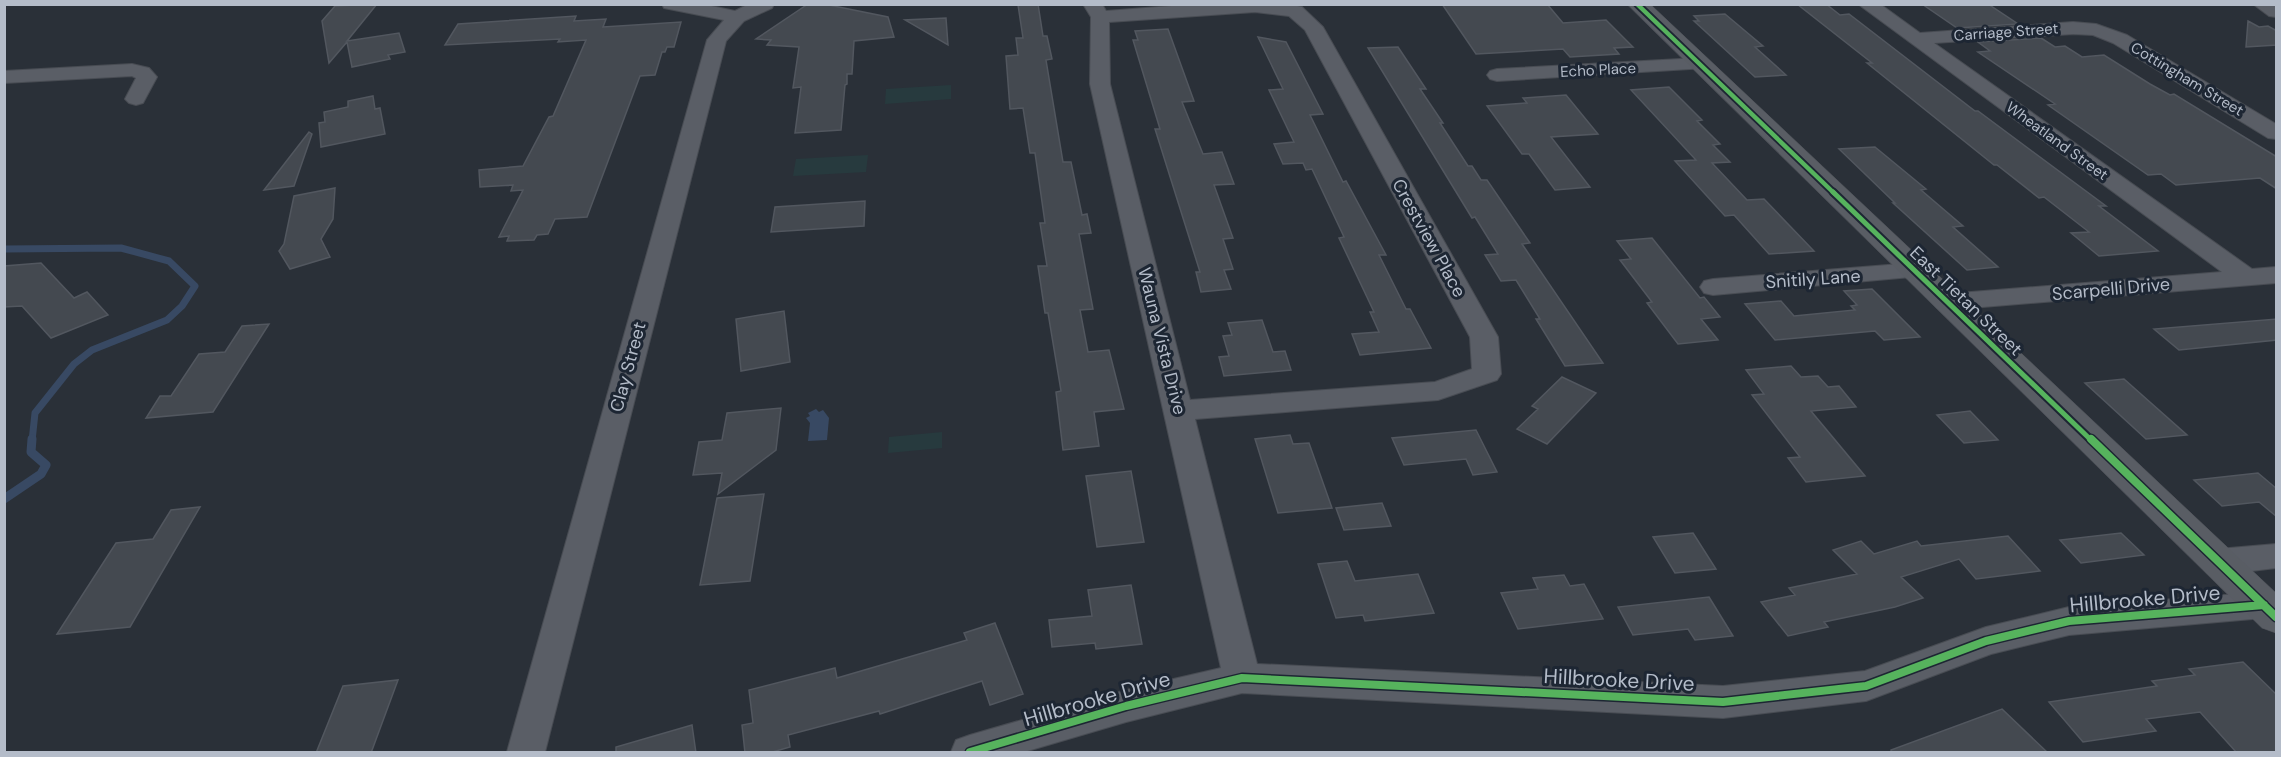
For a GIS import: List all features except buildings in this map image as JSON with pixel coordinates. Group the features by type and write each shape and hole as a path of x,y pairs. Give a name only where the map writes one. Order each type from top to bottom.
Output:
{"main road":[{"name":"East Tietan Street","path":"1637,4 2270,611"}],"street":[{"path":"671,4 737,17"},
{"name":"Clay Street","path":"526,753 717,40 737,17 765,4"},
{"name":"Wheatland Street","path":"1867,4 2247,278"},
{"path":"2262,4 2277,12"},
{"name":"Crestview Place","path":"1096,11 1256,6 1295,10 1313,27 1484,337 1487,374 1438,391 1179,410"},
{"name":"Wauna Vista Drive","path":"1096,11 1100,84 1242,678"},
{"name":"Carriage Street","path":"1915,39 2073,28 2096,30"},
{"name":"Cottingham Street","path":"2096,30 2120,39 2277,133"},
{"name":"Echo Place","path":"1497,75 1699,64"},
{"path":"4,77 132,70 142,72 147,76 136,99"},
{"name":"Snitily Lane","path":"1713,287 1913,271"},
{"name":"Scarpelli Drive","path":"1946,302 2277,275"},
{"name":"Hillbrooke Drive","path":"2218,562 2277,556"},
{"name":"Hillbrooke Drive","path":"970,753 1126,706 1242,678 1723,702 1866,687 1986,640 2069,621 2270,611"}],"green space":[{"path":"951,85 951,99 885,104 886,89"},
{"path":"868,155 866,172 793,176 796,159"},
{"path":"942,432 942,448 888,453 889,437"}],"water":[{"path":"816,409 819,412 823,410 829,418 827,440 808,441 810,423 806,418 810,416 808,413"}],"waterway":[{"path":"4,249 121,248 169,261 195,286 182,306 167,320 92,350 74,364 35,413 32,441"},
{"path":"4,499 41,474 46,465 31,452 32,439"}],"cycle path":[{"path":"1637,4 2276,617"},
{"path":"970,752 1126,706 1242,678 1723,702 1866,686 1986,641 2069,621 2264,605"}]}
